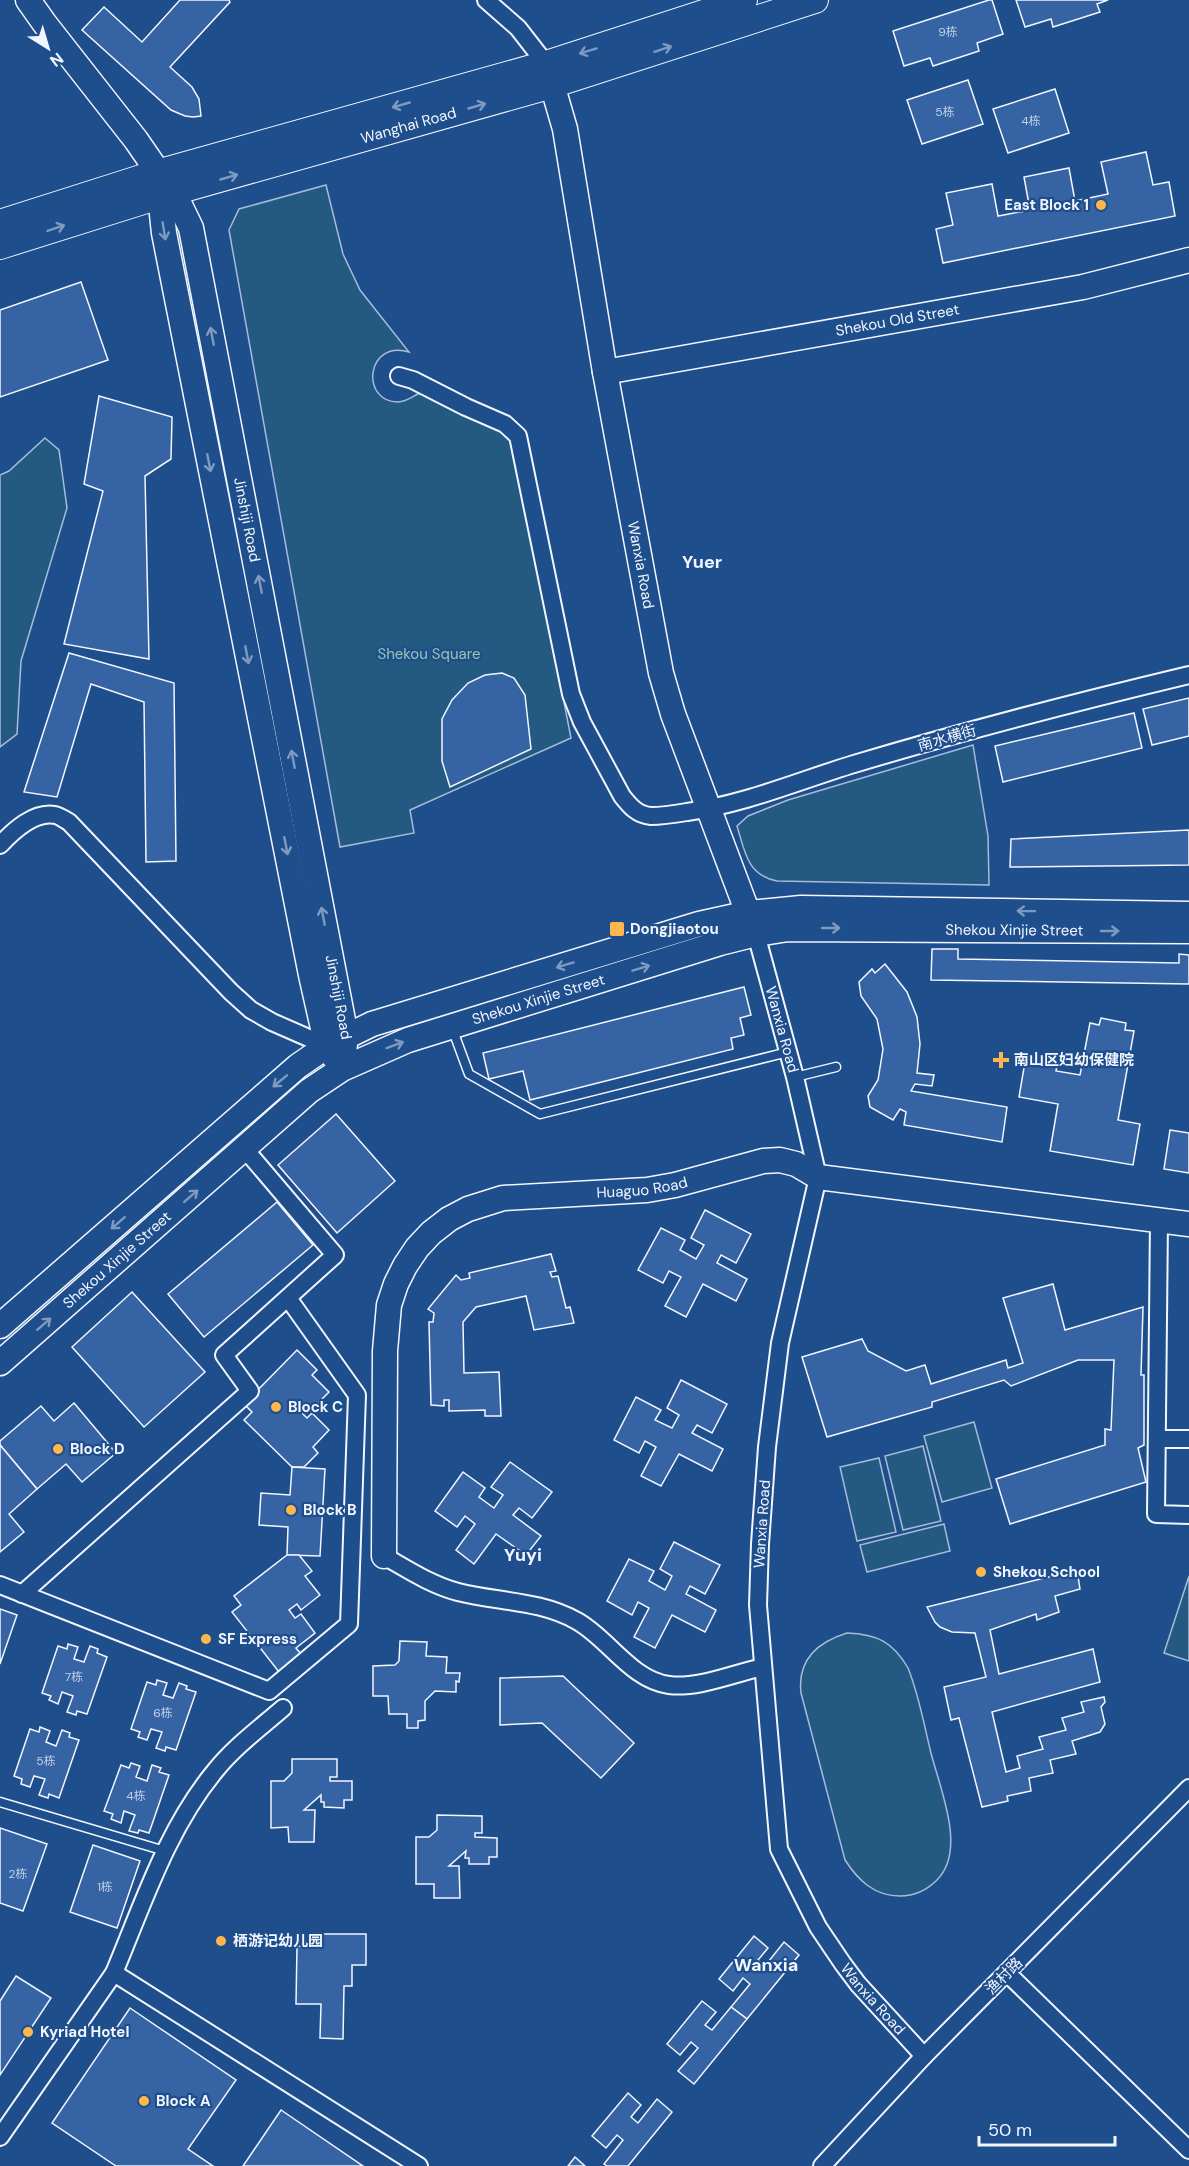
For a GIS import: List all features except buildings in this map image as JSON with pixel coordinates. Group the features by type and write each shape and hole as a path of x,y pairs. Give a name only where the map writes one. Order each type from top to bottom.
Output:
{"main road":[{"name":"Wanghai Road","path":"549,74 744,0"},
{"name":"Wanghai Road","path":"0,246 163,187 549,74 815,0"},
{"name":"Wanghai Road","path":"0,223 163,187"}],"street":[{"path":"28,0 126,127 163,187"},
{"name":"Wanxia Road","path":"486,0 518,28 549,74 565,129 605,372 661,673 673,714 753,923 795,1077 818,1177 780,1343 767,1447 760,1544 758,1605 779,1849 818,1927 843,1964 858,1984 924,2056"},
{"name":"Jinshiji Road","path":"163,187 185,214 194,241 224,393 342,1069"},
{"name":"Jinshiji Road","path":"163,187 164,233 311,975 336,1041"},
{"name":"Shekou Old Street","path":"605,372 1083,286 1189,260"},
{"name":"南水横街","path":"399,376 413,380 466,408 505,424 518,436 571,694 582,722 622,796 638,813 649,816 709,809 736,803 853,765 963,733 1189,675"},
{"path":"198,406 204,384 213,382 224,393"},
{"path":"0,845 11,833 41,816 56,815 69,822 231,992 251,1010 272,1022 336,1041"},
{"name":"Shekou Xinjie Street","path":"0,1363 309,1091 342,1069 384,1049 720,943 753,923 801,908 1189,914"},
{"name":"Shekou Xinjie Street","path":"0,1326 274,1086 336,1041 414,1010 716,920 802,928 1189,931"},
{"path":"22,1593 250,1390 224,1355 336,1255 244,1149"},
{"name":"Huaguo Road","path":"384,1556 385,1351 389,1305 396,1284 417,1248 449,1219 468,1209 503,1198 646,1190 675,1185 763,1161 780,1160 796,1164 818,1177 1189,1224"},
{"path":"1159,1221 1156,1514 1189,1515"},
{"path":"0,1585 269,1691 349,1624 357,1395 288,1298"},
{"path":"1158,1440 1189,1440"},
{"path":"384,1556 436,1584 455,1591 526,1603 577,1621 598,1636 638,1672 655,1682 690,1685 763,1666"},
{"path":"0,2137 114,1973 165,1851 187,1810 216,1769 283,1708"},
{"name":"渔村路","path":"822,2166 924,2056 1007,1974 1122,1853 1189,1788"},
{"path":"114,1973 418,2166"},
{"path":"1007,1974 1189,2150"}],"lane":[{"path":"451,1027 469,1074 540,1113 788,1052"},
{"path":"795,1077 836,1067"},
{"path":"0,1802 165,1851"}],"green space":[{"name":"Shekou Square","path":"326,185 343,254 360,290 409,352 395,350 384,354 377,362 373,372 373,383 378,392 386,399 398,402 420,393 505,430 513,441 571,738 410,810 414,833 340,847 229,230 239,209"},
{"path":"45,438 59,450 67,508 21,661 17,734 0,747 0,475 9,471"},
{"path":"973,745 988,836 989,885 777,881 759,874 745,853 737,826 748,816 788,800"},
{"path":"974,1422 992,1488 942,1502 924,1436"},
{"path":"923,1446 941,1521 903,1530 885,1456"},
{"path":"879,1458 896,1532 857,1541 840,1467"},
{"path":"944,1524 950,1551 867,1572 860,1545"},
{"path":"1189,1576 1189,1661 1164,1653"},
{"path":"847,1633 867,1635 883,1641 896,1652 908,1668 945,1801 951,1836 946,1867 933,1884 910,1895 891,1895 875,1890 855,1874 845,1860 801,1693 802,1671 806,1661 827,1641"}],"place":[{"name":"East Block 1","path":"1101,205"},
{"name":"Dongjiaotou","path":"617,929"},
{"name":"南山区妇幼保健院","path":"1001,1060"},
{"name":"Block C","path":"276,1407"},
{"name":"Block D","path":"58,1449"},
{"name":"Block B","path":"291,1510"},
{"name":"Shekou School","path":"981,1572"},
{"name":"SF Express","path":"206,1639"},
{"name":"栖游记幼儿园","path":"221,1941"},
{"name":"Kyriad Hotel","path":"28,2032"},
{"name":"Block A","path":"144,2101"}],"district":[{"name":"Yuer","path":"702,562"},
{"name":"Yuyi","path":"523,1555"},
{"name":"Wanxia","path":"766,1965"}]}
